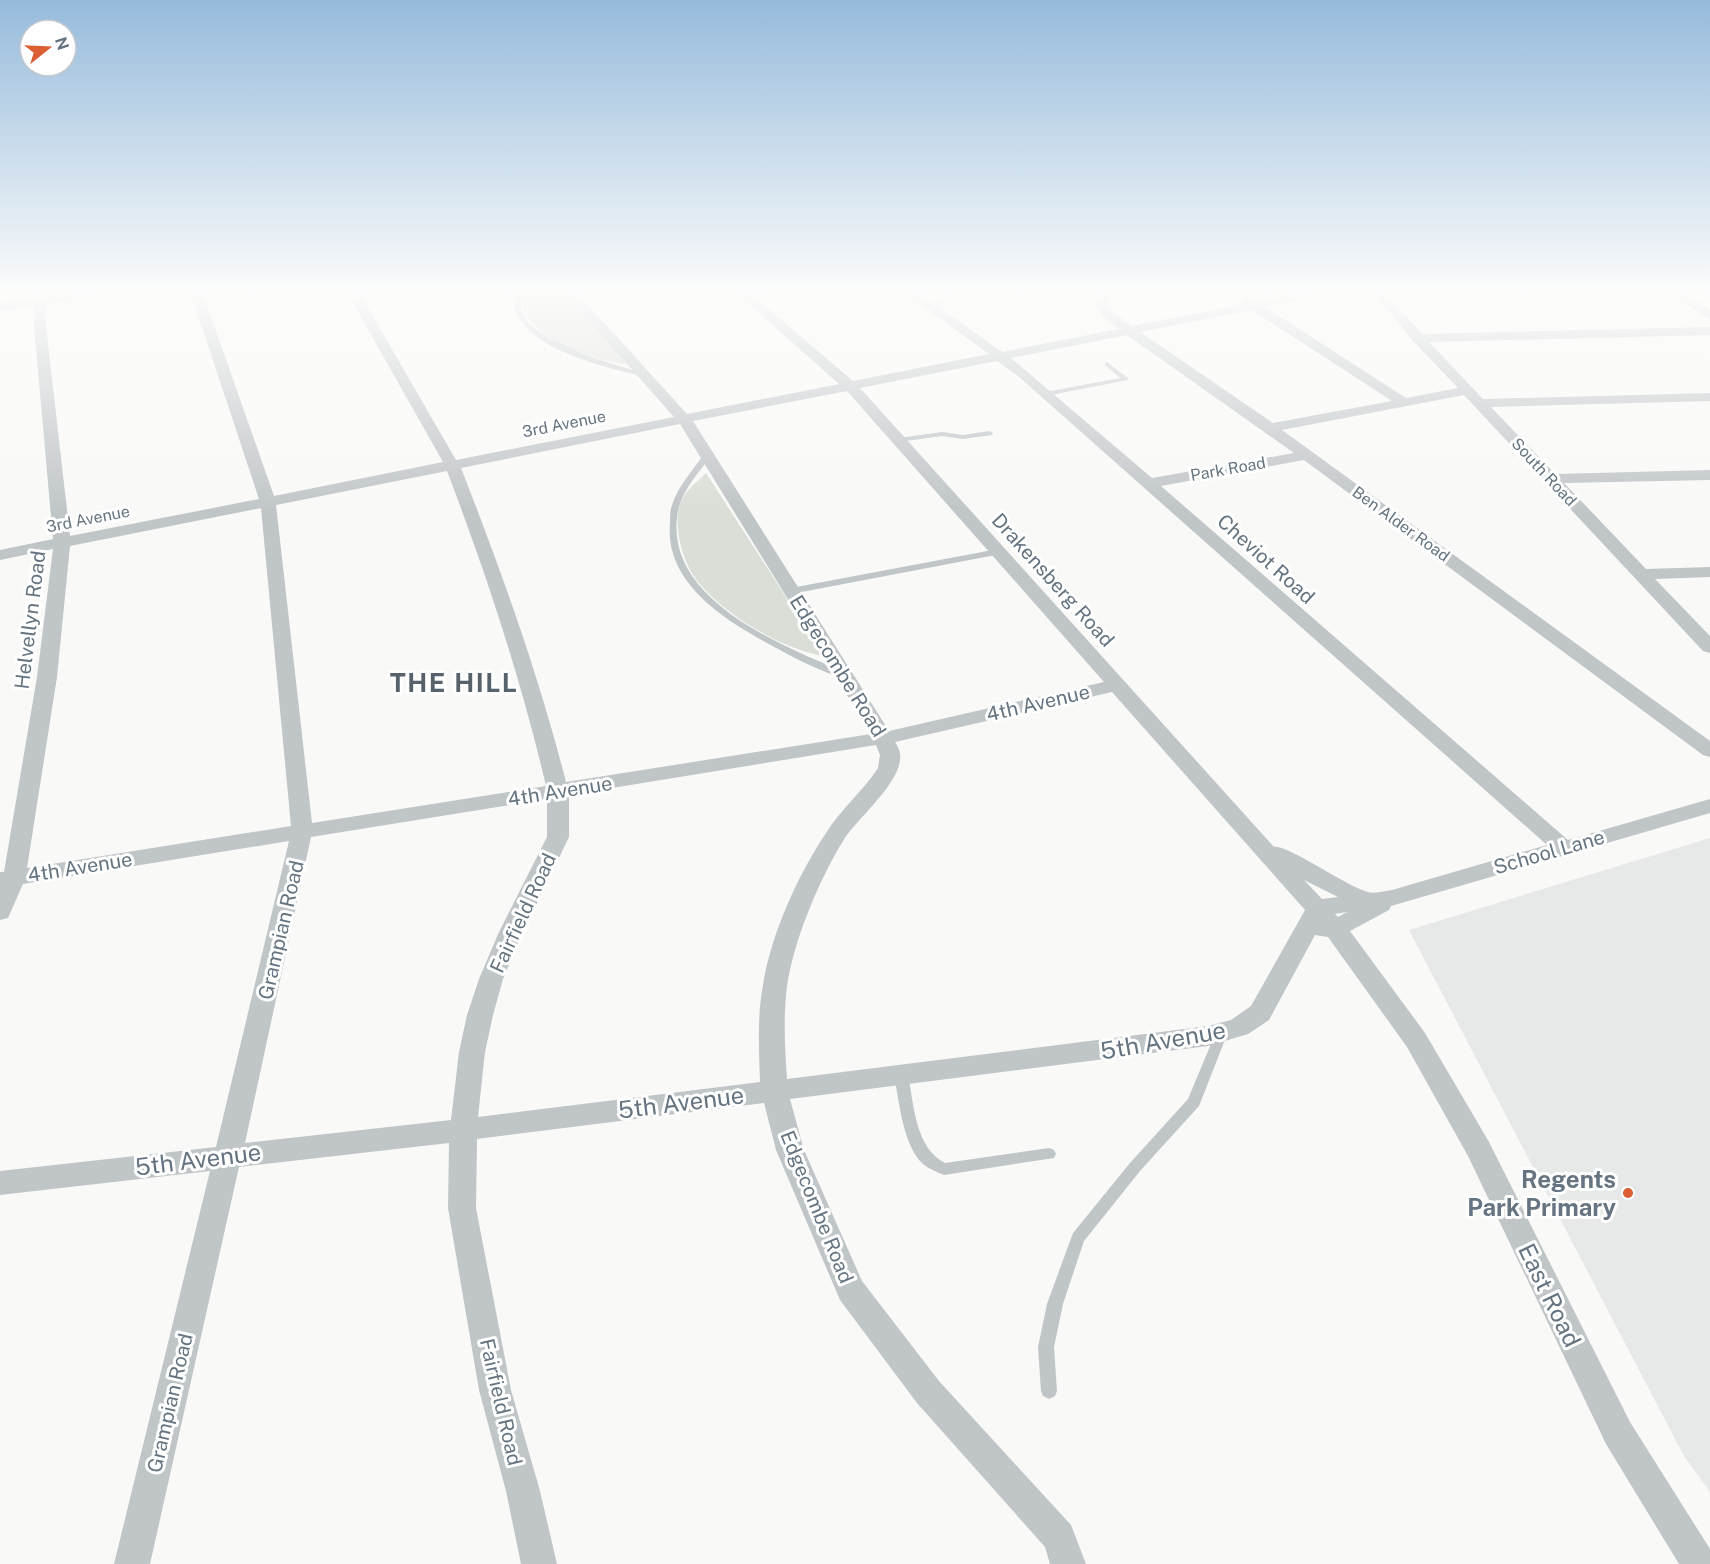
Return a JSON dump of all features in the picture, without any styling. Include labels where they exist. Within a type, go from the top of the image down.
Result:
[{"type":"street","name":"Helvellyn Road","points":[[0,912],[47,677],[62,542],[44,367]]},
{"type":"street","name":"Grampian Road","points":[[132,1564],[229,1156],[302,830],[268,502],[222,367]]},
{"type":"street","name":"Fairfield Road","points":[[396,367],[452,465],[489,565],[546,743],[558,792],[558,837],[507,942],[491,979],[480,1015],[472,1052],[462,1130],[462,1208],[495,1390],[523,1491],[539,1564]]},
{"type":"street","name":"Edgecombe Road","points":[[636,367],[684,419],[884,738],[890,755],[888,768],[880,781],[835,835],[811,877],[789,934],[774,995],[771,1027],[774,1090],[790,1150],[851,1290],[928,1392],[1059,1537],[1068,1564]]},
{"type":"street","name":"Drakensberg Road","points":[[828,367],[851,387],[1254,836],[1320,922]]},
{"type":"street","name":"3rd Avenue","points":[[0,555],[948,367]]},
{"type":"street","name":"Cheviot Road","points":[[1014,367],[1150,483],[1286,606],[1564,848]]},
{"type":"street","name":"Ben Alder Road","points":[[1183,367],[1270,428],[1710,751]]},
{"type":"street","points":[[1347,367],[1404,403]]},
{"type":"street","name":"South Road","points":[[1446,367],[1710,647]]},
{"type":"street","points":[[1270,428],[1469,390]]},
{"type":"street","points":[[1480,403],[1710,397]]},
{"type":"street","name":"Park Road","points":[[1150,483],[1306,455]]},
{"type":"street","points":[[1551,479],[1710,475]]},
{"type":"street","points":[[1641,574],[1710,572]]},
{"type":"street","name":"4th Avenue","points":[[7,879],[884,738],[1117,685]]},
{"type":"street","name":"School Lane","points":[[1320,922],[1392,898],[1709,807]]},
{"type":"street","points":[[1254,836],[1322,880],[1367,901]]},
{"type":"street","name":"School Lane","points":[[1320,922],[1367,901],[1392,898]]},
{"type":"street","name":"5th Avenue","points":[[0,1183],[462,1130],[1115,1050],[1222,1032],[1239,1027],[1260,1013],[1293,950],[1320,922]]},
{"type":"street","name":"East Road","points":[[1320,922],[1422,1050],[1479,1150],[1618,1433],[1699,1564]]},
{"type":"lane","points":[[618,367],[642,374]]},
{"type":"lane","points":[[1046,394],[1126,379],[1111,367]]},
{"type":"lane","points":[[898,440],[942,434],[963,437],[989,433]]},
{"type":"lane","points":[[707,456],[675,506],[672,525],[673,548],[685,573],[703,596],[742,628],[844,675]]},
{"type":"lane","points":[[791,591],[998,552]]},
{"type":"lane","points":[[1049,1391],[1046,1347],[1055,1304],[1078,1238],[1135,1167],[1194,1102],[1222,1032]]},
{"type":"lane","points":[[901,1075],[913,1127],[923,1154],[930,1162],[944,1169],[1049,1154]]},
{"type":"shaded area","points":[[706,473],[824,656],[791,647],[739,619],[710,595],[693,575],[681,546],[678,514],[684,496]]},
{"type":"shaded area","name":"Regents Park Primary","points":[[1710,838],[1710,1492],[1684,1456],[1409,930]]},
{"type":"place","name":"Regents Park Primary","points":[[1628,1193]]},
{"type":"district","name":"THE HILL","points":[[454,682]]}]
